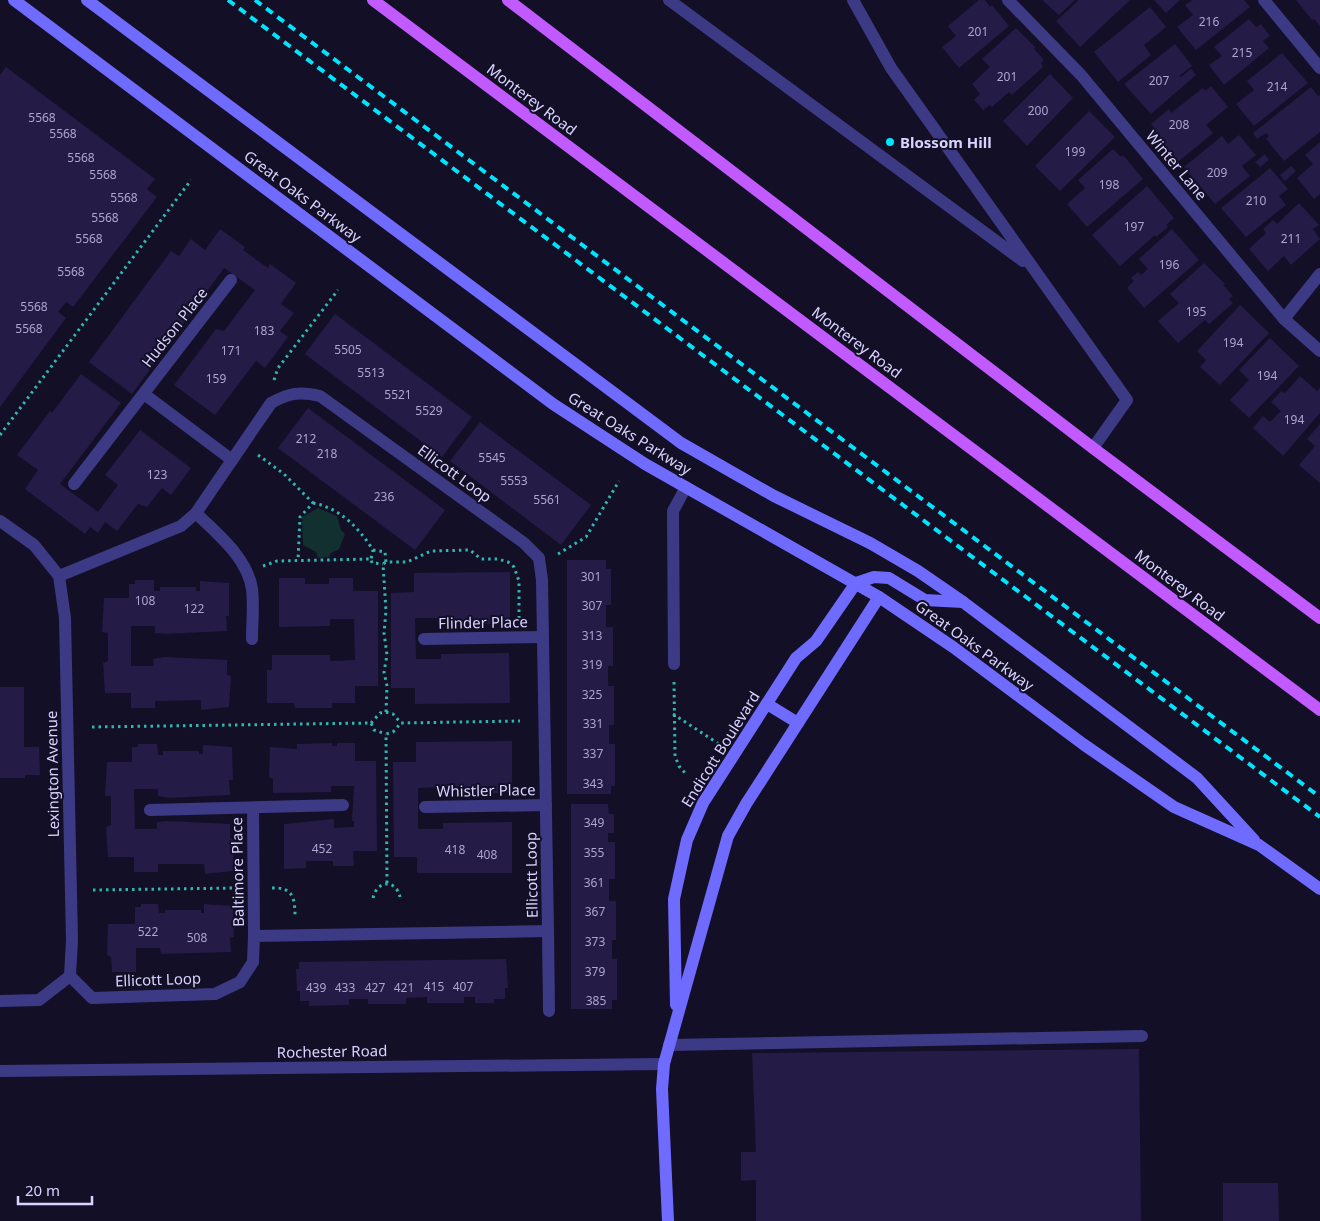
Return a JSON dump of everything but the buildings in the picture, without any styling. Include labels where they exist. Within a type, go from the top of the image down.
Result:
[{"type":"main road","name":"Great Oaks Parkway","points":[[14,0],[553,404],[598,435],[879,597],[1174,807],[1259,845]]},
{"type":"main road","name":"Great Oaks Parkway","points":[[87,0],[681,443],[774,496],[878,548],[918,571],[963,602],[1197,778],[1259,845],[1320,889]]},
{"type":"main road","name":"Monterey Road","points":[[373,0],[1320,710]]},
{"type":"main road","points":[[508,0],[1093,448],[1320,618]]},
{"type":"main road","points":[[856,583],[874,577],[889,578],[925,600],[963,602]]},
{"type":"main road","name":"Endicott Boulevard","points":[[677,1017],[674,899],[687,840],[703,803],[796,658],[816,641],[856,583]]},
{"type":"main road","name":"Endicott Boulevard","points":[[668,1221],[662,1088],[664,1064],[728,836],[746,804],[879,597]]},
{"type":"main road","points":[[767,704],[798,723]]},
{"type":"street","points":[[669,0],[1034,268]]},
{"type":"street","points":[[853,0],[891,68],[1127,400],[1093,448]]},
{"type":"street","name":"Winter Lane","points":[[1008,0],[1081,75],[1284,319],[1320,351]]},
{"type":"street","points":[[1264,0],[1320,68]]},
{"type":"street","points":[[1284,319],[1320,274]]},
{"type":"street","name":"Hudson Place","points":[[74,484],[231,280]]},
{"type":"street","name":"Ellicott Loop","points":[[59,576],[181,526],[196,513],[271,403],[287,394],[303,392],[320,396],[524,543],[539,558],[542,580],[549,1011]]},
{"type":"street","points":[[144,394],[232,460]]},
{"type":"street","points":[[674,664],[673,511],[686,487]]},
{"type":"street","points":[[196,513],[228,544],[247,572],[252,589],[252,640]]},
{"type":"street","points":[[0,521],[34,545],[59,576]]},
{"type":"street","name":"Lexington Avenue","points":[[59,576],[65,618],[72,940],[70,976]]},
{"type":"street","name":"Flinder Place","points":[[424,639],[544,637]]},
{"type":"street","name":"Baltimore Place","points":[[150,810],[344,805]]},
{"type":"street","name":"Whistler Place","points":[[425,807],[546,805]]},
{"type":"street","name":"Baltimore Place","points":[[253,808],[254,936]]},
{"type":"street","name":"Ellicott Loop","points":[[70,976],[92,998],[215,994],[240,982],[254,958],[254,936],[548,931]]},
{"type":"street","points":[[0,1000],[39,1000],[70,976]]},
{"type":"street","points":[[669,1045],[1142,1036]]},
{"type":"street","name":"Rochester Road","points":[[0,1070],[664,1064]]},
{"type":"path","points":[[0,435],[191,180]]},
{"type":"path","points":[[274,380],[278,368],[338,290]]},
{"type":"path","points":[[243,444],[284,474],[312,503],[333,510],[362,532],[373,550],[384,552],[386,611],[384,638],[387,655],[384,672],[387,686],[386,712]]},
{"type":"path","points":[[558,554],[586,537],[619,481]]},
{"type":"path","points":[[298,560],[300,517],[312,503]]},
{"type":"path","points":[[370,559],[373,550]]},
{"type":"path","points":[[258,568],[277,561],[298,560],[370,559],[372,563],[407,562],[431,551],[470,550],[481,559],[498,559],[508,562],[514,567],[519,581],[519,622]]},
{"type":"path","points":[[674,664],[673,714],[675,756],[679,766],[685,773]]},
{"type":"path","points":[[92,727],[370,723],[380,713],[386,712],[393,714],[401,723],[520,721]]},
{"type":"path","points":[[673,714],[734,754]]},
{"type":"path","points":[[370,723],[374,730],[386,734],[398,729],[401,723]]},
{"type":"path","points":[[386,734],[387,883]]},
{"type":"path","points":[[374,898],[375,890],[380,884],[387,883],[394,886],[400,897]]},
{"type":"path","points":[[93,890],[243,888]]},
{"type":"path","points":[[266,888],[286,889],[292,893],[295,898],[295,935]]},
{"type":"green space","points":[[318,508],[337,516],[341,530],[345,534],[339,549],[331,553],[329,557],[318,558],[316,552],[303,545],[302,517]]},
{"type":"railway","points":[[228,0],[1320,817]]},
{"type":"railway","points":[[255,0],[1320,797]]},
{"type":"place","name":"Blossom Hill","points":[[890,142]]}]
